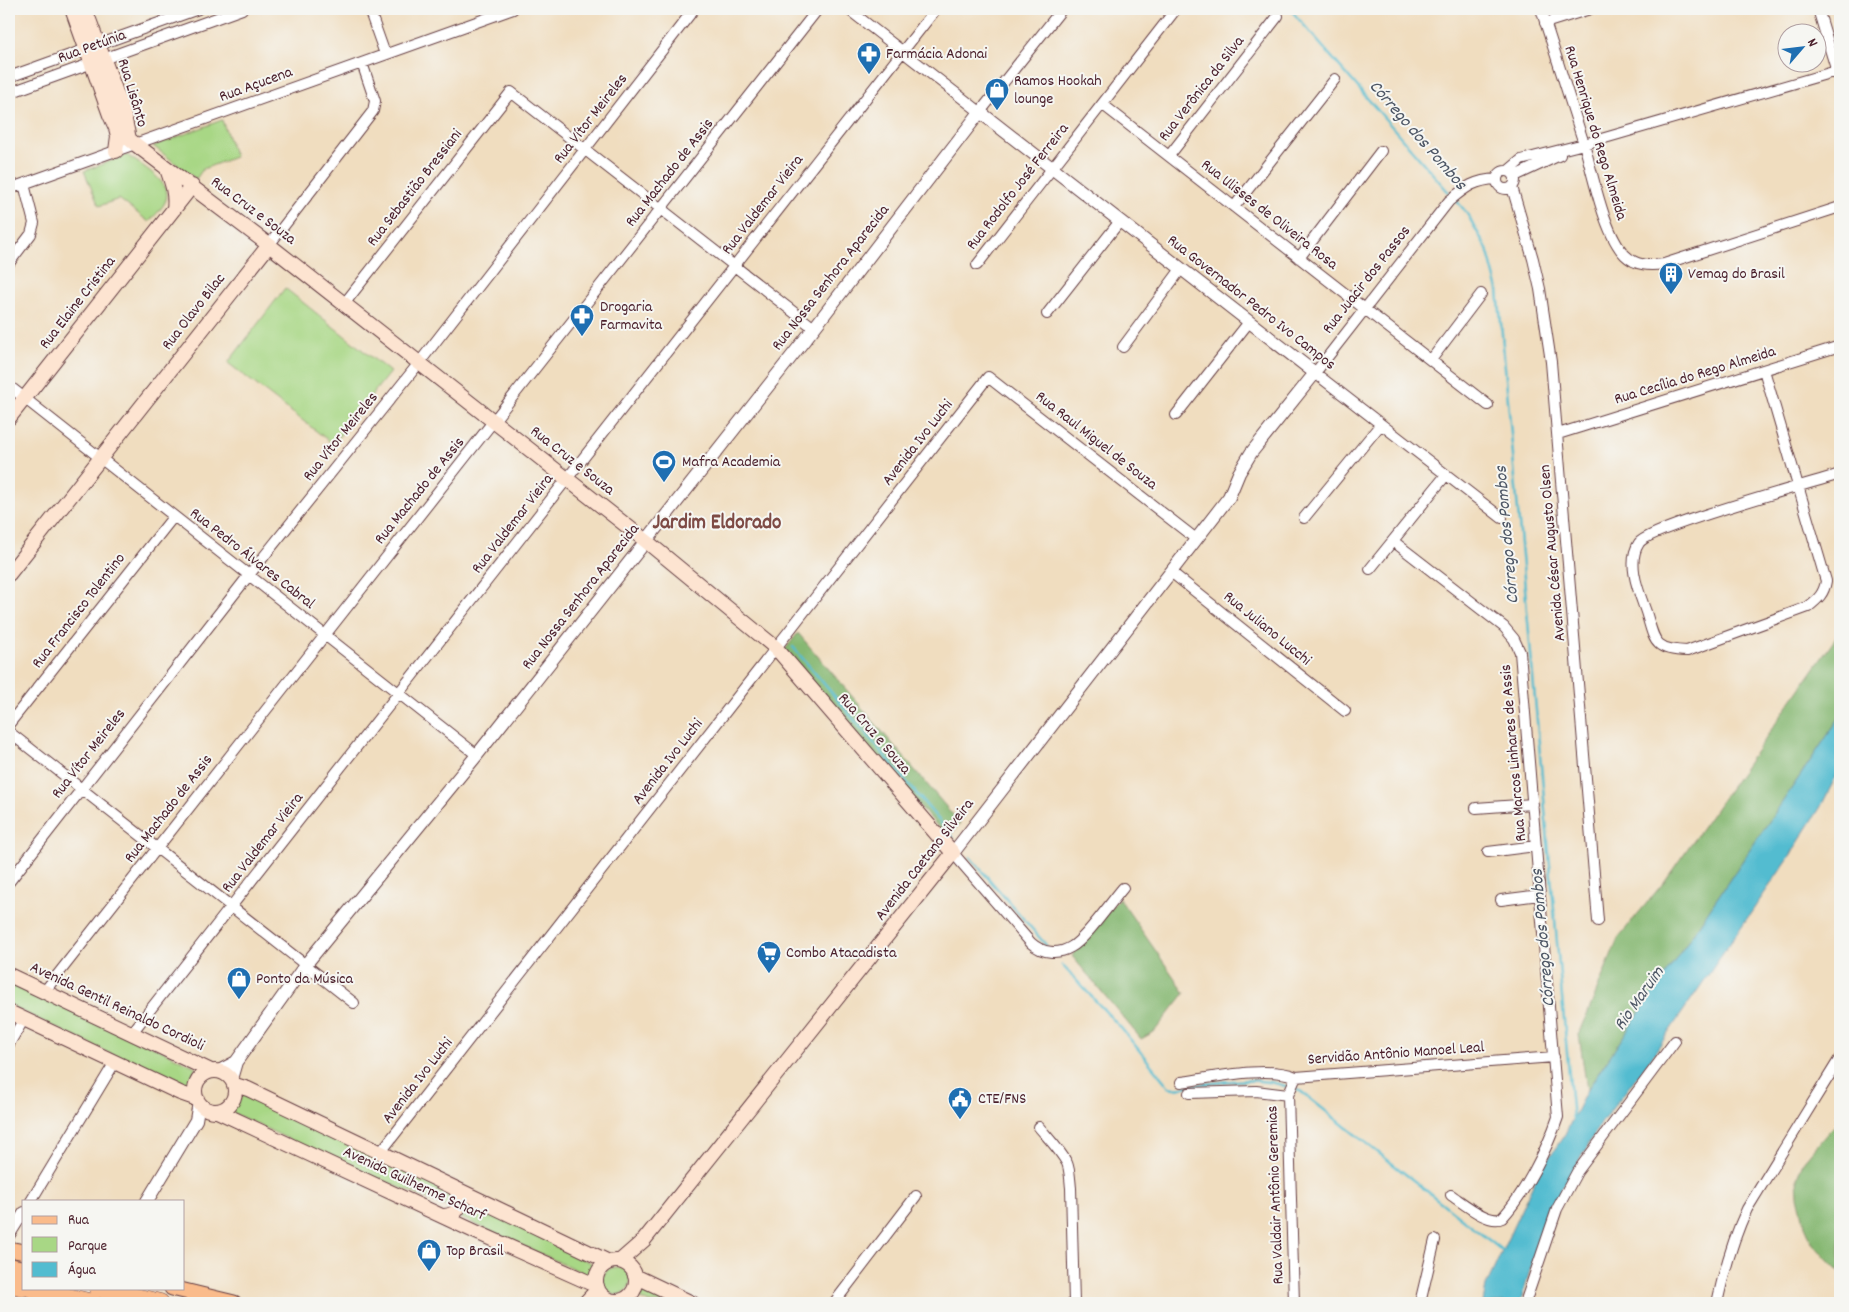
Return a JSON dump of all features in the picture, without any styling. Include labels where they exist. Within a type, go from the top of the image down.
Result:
[{"type":"highway","points":[[9,1267],[22,1270]]},
{"type":"highway","points":[[9,1283],[22,1286]]},
{"type":"highway","points":[[39,1290],[92,1303]]},
{"type":"highway","points":[[106,1290],[160,1303]]},
{"type":"main road","name":"Rua Lisânto","points":[[72,9],[92,47],[110,115],[116,128],[132,141]]},
{"type":"main road","name":"Rua Lisânto","points":[[85,9],[92,47]]},
{"type":"main road","name":"Rua Lisânto","points":[[97,61],[122,111],[132,141]]},
{"type":"main road","points":[[116,128],[118,136],[116,151]]},
{"type":"main road","name":"Rua Cruz e Souza","points":[[132,141],[269,245],[646,540],[776,648],[953,853]]},
{"type":"main road","points":[[167,168],[174,187],[174,209]]},
{"type":"main road","name":"Rua Elaine Cristina","points":[[9,418],[192,186]]},
{"type":"main road","name":"Rua Olavo Bilac","points":[[9,574],[269,245]]},
{"type":"main road","name":"Avenida Caetano Silveira","points":[[614,1262],[644,1240],[953,853]]},
{"type":"main road","name":"Avenida Gentil Reinaldo Cordioli","points":[[9,975],[131,1034],[215,1071]]},
{"type":"main road","points":[[9,1012],[198,1101]]},
{"type":"main road","points":[[215,1071],[226,1074],[233,1082],[235,1094],[232,1102],[226,1108],[215,1111],[202,1106],[198,1101],[195,1090],[203,1075],[215,1071]]},
{"type":"main road","name":"Avenida Guilherme Scharf","points":[[233,1082],[614,1262]]},
{"type":"main road","name":"Avenida Guilherme Scharf","points":[[215,1111],[443,1216],[607,1297]]},
{"type":"main road","points":[[443,1216],[454,1213],[459,1207],[459,1195],[454,1188]]},
{"type":"main road","name":"Avenida Caetano Silveira","points":[[634,1273],[644,1240]]},
{"type":"main road","points":[[9,1249],[22,1252]]},
{"type":"main road","points":[[586,1303],[607,1297],[631,1294],[636,1282],[630,1266],[614,1262],[600,1270],[596,1280],[607,1297]]},
{"type":"main road","points":[[634,1273],[692,1303]]},
{"type":"main road","points":[[180,1290],[234,1303]]},
{"type":"street","name":"Rua Petúnia","points":[[9,77],[197,9]]},
{"type":"street","name":"Rua Petúnia","points":[[9,93],[242,9]]},
{"type":"street","points":[[369,9],[385,54]]},
{"type":"street","name":"Rua Açucena","points":[[9,189],[116,151],[132,141],[362,63],[513,9]]},
{"type":"street","name":"Rua Vítor Meireles","points":[[9,882],[249,575],[419,363],[694,9]]},
{"type":"street","name":"Rua Machado de Assis","points":[[44,992],[818,9]]},
{"type":"street","points":[[848,9],[980,112]]},
{"type":"street","name":"Rua Valdemar Vieira","points":[[131,1034],[400,694],[936,9]]},
{"type":"street","name":"Rua Nossa Senhora Aparecida","points":[[233,1082],[236,1062],[306,964],[477,755],[814,328],[980,112],[1062,9]]},
{"type":"street","name":"Rua Rodolfo José Ferreira","points":[[976,264],[1176,9]]},
{"type":"street","name":"Rua Henrique do Rego Almeida","points":[[1541,9],[1584,144],[1610,234],[1625,256],[1640,264],[1652,266],[1664,264],[1840,207]]},
{"type":"street","points":[[1545,23],[1590,9]]},
{"type":"street","points":[[1818,9],[1839,70],[1840,82]]},
{"type":"street","name":"Rua Verônica da Silva","points":[[1169,156],[1278,16]]},
{"type":"street","points":[[154,24],[159,38]]},
{"type":"street","name":"Rua Olavo Bilac","points":[[269,245],[373,111],[375,101],[362,63]]},
{"type":"street","points":[[1511,174],[1521,160],[1584,144],[1839,70]]},
{"type":"street","points":[[1234,207],[1335,78]]},
{"type":"street","name":"Rua Sebastião Bressiani","points":[[344,304],[511,92],[586,150]]},
{"type":"street","name":"Rua Ulisses de Oliveira Rosa","points":[[1102,104],[1488,406]]},
{"type":"street","name":"Rua Governador Pedro Ivo Campos","points":[[980,112],[1502,518]]},
{"type":"street","points":[[586,150],[814,328]]},
{"type":"street","points":[[1299,258],[1381,151]]},
{"type":"street","points":[[1502,172],[1511,174],[1515,182],[1512,188],[1506,189],[1499,186],[1497,178],[1502,172]]},
{"type":"street","name":"Rua Juacir dos Passos","points":[[1229,497],[1239,473],[1251,453],[1449,201],[1473,183],[1483,179],[1497,178]]},
{"type":"street","points":[[9,263],[31,234],[34,223],[24,184]]},
{"type":"street","name":"Avenida César Augusto Olsen","points":[[1512,188],[1540,289],[1550,353],[1598,921]]},
{"type":"street","points":[[1047,314],[1120,221]]},
{"type":"street","points":[[1123,347],[1181,269]]},
{"type":"street","points":[[1431,360],[1481,294]]},
{"type":"street","points":[[1176,415],[1249,322]]},
{"type":"street","name":"Rua Cecília do Rego Almeida","points":[[1558,434],[1840,346]]},
{"type":"street","points":[[1764,370],[1799,486],[1826,581],[1825,590],[1808,607],[1687,650],[1667,649],[1658,645],[1653,636],[1635,578],[1635,552],[1640,541],[1651,534],[1673,526],[1799,486],[1840,474]]},
{"type":"street","name":"Rua Raul Miguel de Souza","points":[[979,390],[988,377],[1196,539]]},
{"type":"street","name":"Rua Pedro Álvares Cabral","points":[[9,386],[477,755]]},
{"type":"street","name":"Avenida Ivo Luchi","points":[[380,1153],[979,390]]},
{"type":"street","points":[[1304,518],[1381,424]]},
{"type":"street","points":[[1370,569],[1446,475]]},
{"type":"street","name":"Avenida Caetano Silveira","points":[[953,853],[1229,497]]},
{"type":"street","name":"Rua Francisco Tolentino","points":[[9,724],[174,516]]},
{"type":"street","name":"Rua Marcos Linhares de Assis","points":[[1393,540],[1504,627],[1518,646],[1520,652],[1558,1117],[1526,1183],[1504,1216],[1496,1220],[1488,1219],[1451,1195]]},
{"type":"street","name":"Rua Juliano Lucchi","points":[[1171,572],[1345,710]]},
{"type":"street","points":[[9,732],[354,1003]]},
{"type":"street","points":[[1476,808],[1533,804]]},
{"type":"street","points":[[1488,852],[1536,846]]},
{"type":"street","points":[[953,853],[1031,943],[1037,948],[1044,950],[1054,952],[1072,947],[1081,939],[1122,888]]},
{"type":"street","points":[[1501,900],[1540,895]]},
{"type":"street","points":[[9,1044],[24,1019]]},
{"type":"street","points":[[1525,1303],[1557,1209],[1577,1172],[1675,1041]]},
{"type":"street","name":"Servidão Antônio Manoel Leal","points":[[1181,1082],[1246,1073],[1279,1072],[1289,1074],[1295,1078],[1554,1057]]},
{"type":"street","points":[[1717,1303],[1722,1277],[1737,1230],[1747,1209],[1840,1058]]},
{"type":"street","points":[[32,1200],[115,1062]]},
{"type":"street","name":"Rua Nossa Senhora Aparecida","points":[[215,1071],[236,1062]]},
{"type":"street","points":[[1288,1094],[1295,1078]]},
{"type":"street","name":"Rua Valdair Antônio Geremias","points":[[1189,1093],[1256,1091],[1288,1094],[1294,1303]]},
{"type":"street","points":[[148,1200],[196,1120],[198,1101]]},
{"type":"street","points":[[196,1120],[215,1111]]},
{"type":"street","points":[[1038,1127],[1067,1164],[1069,1171],[1074,1303]]},
{"type":"street","points":[[834,1303],[916,1196]]},
{"type":"street","points":[[9,1236],[22,1215]]},
{"type":"street","points":[[1420,1303],[1435,1240]]},
{"type":"green space","points":[[222,120],[235,157],[203,169],[196,179],[153,146]]},
{"type":"green space","points":[[127,155],[154,174],[165,187],[167,193],[163,206],[149,222],[119,199],[99,206],[84,171]]},
{"type":"green space","points":[[285,288],[390,372],[333,444],[228,363]]},
{"type":"green space","points":[[1840,632],[1840,717],[1587,1090],[1579,1035],[1618,938],[1664,882]]},
{"type":"green space","points":[[798,633],[960,823],[948,838],[783,652]]},
{"type":"green space","points":[[1119,898],[1185,993],[1154,1032],[1141,1039],[1072,956]]},
{"type":"green space","points":[[9,978],[196,1067],[188,1084],[121,1059],[9,1005]]},
{"type":"green space","points":[[240,1092],[449,1192],[454,1197],[455,1202],[449,1208],[387,1182],[369,1177],[233,1113],[233,1107]]},
{"type":"green space","points":[[1840,1121],[1840,1272],[1813,1244],[1805,1226],[1798,1196],[1797,1178],[1803,1162]]},
{"type":"green space","points":[[469,1197],[595,1265],[590,1276],[459,1217],[467,1208]]},
{"type":"green space","points":[[616,1267],[626,1271],[630,1281],[626,1291],[616,1295],[606,1291],[602,1281],[606,1271]]},
{"type":"green space","points":[[643,1287],[679,1303],[649,1303],[637,1297]]},
{"type":"water","points":[[1840,717],[1840,769],[1820,808],[1788,859],[1651,1058],[1602,1122],[1561,1190],[1543,1228],[1520,1303],[1483,1303],[1486,1286],[1537,1175],[1565,1134],[1587,1090]]},
{"type":"waterway","name":"Córrego dos Pombos","points":[[1290,9],[1451,195]]},
{"type":"waterway","name":"Córrego dos Pombos","points":[[1455,199],[1466,212],[1487,249],[1498,290],[1573,1119]]},
{"type":"waterway","points":[[793,647],[953,837]]},
{"type":"waterway","points":[[970,857],[1046,945]]},
{"type":"waterway","points":[[1062,965],[1121,1028],[1169,1087],[1232,1081],[1261,1081],[1288,1087]]},
{"type":"waterway","points":[[1294,1089],[1299,1090],[1504,1252]]},
{"type":"place","name":"Farmácia Adonai","points":[[869,75]]},
{"type":"place","name":"Ramos Hookah lounge","points":[[997,111]]},
{"type":"place","name":"Vemag do Brasil","points":[[1671,295]]},
{"type":"place","name":"Drogaria Farmavita","points":[[582,337]]},
{"type":"place","name":"Mafra Academia","points":[[664,483]]},
{"type":"place","name":"Combo Atacadista","points":[[769,974]]},
{"type":"place","name":"Ponto da Música","points":[[239,1000]]},
{"type":"place","name":"CTE/FNS","points":[[960,1120]]},
{"type":"place","name":"Top Brasil","points":[[429,1272]]},
{"type":"district","name":"Jardim Eldorado","points":[[717,524]]},
{"type":"water label","name":"Rio Maruim","points":[[1640,999]]}]
